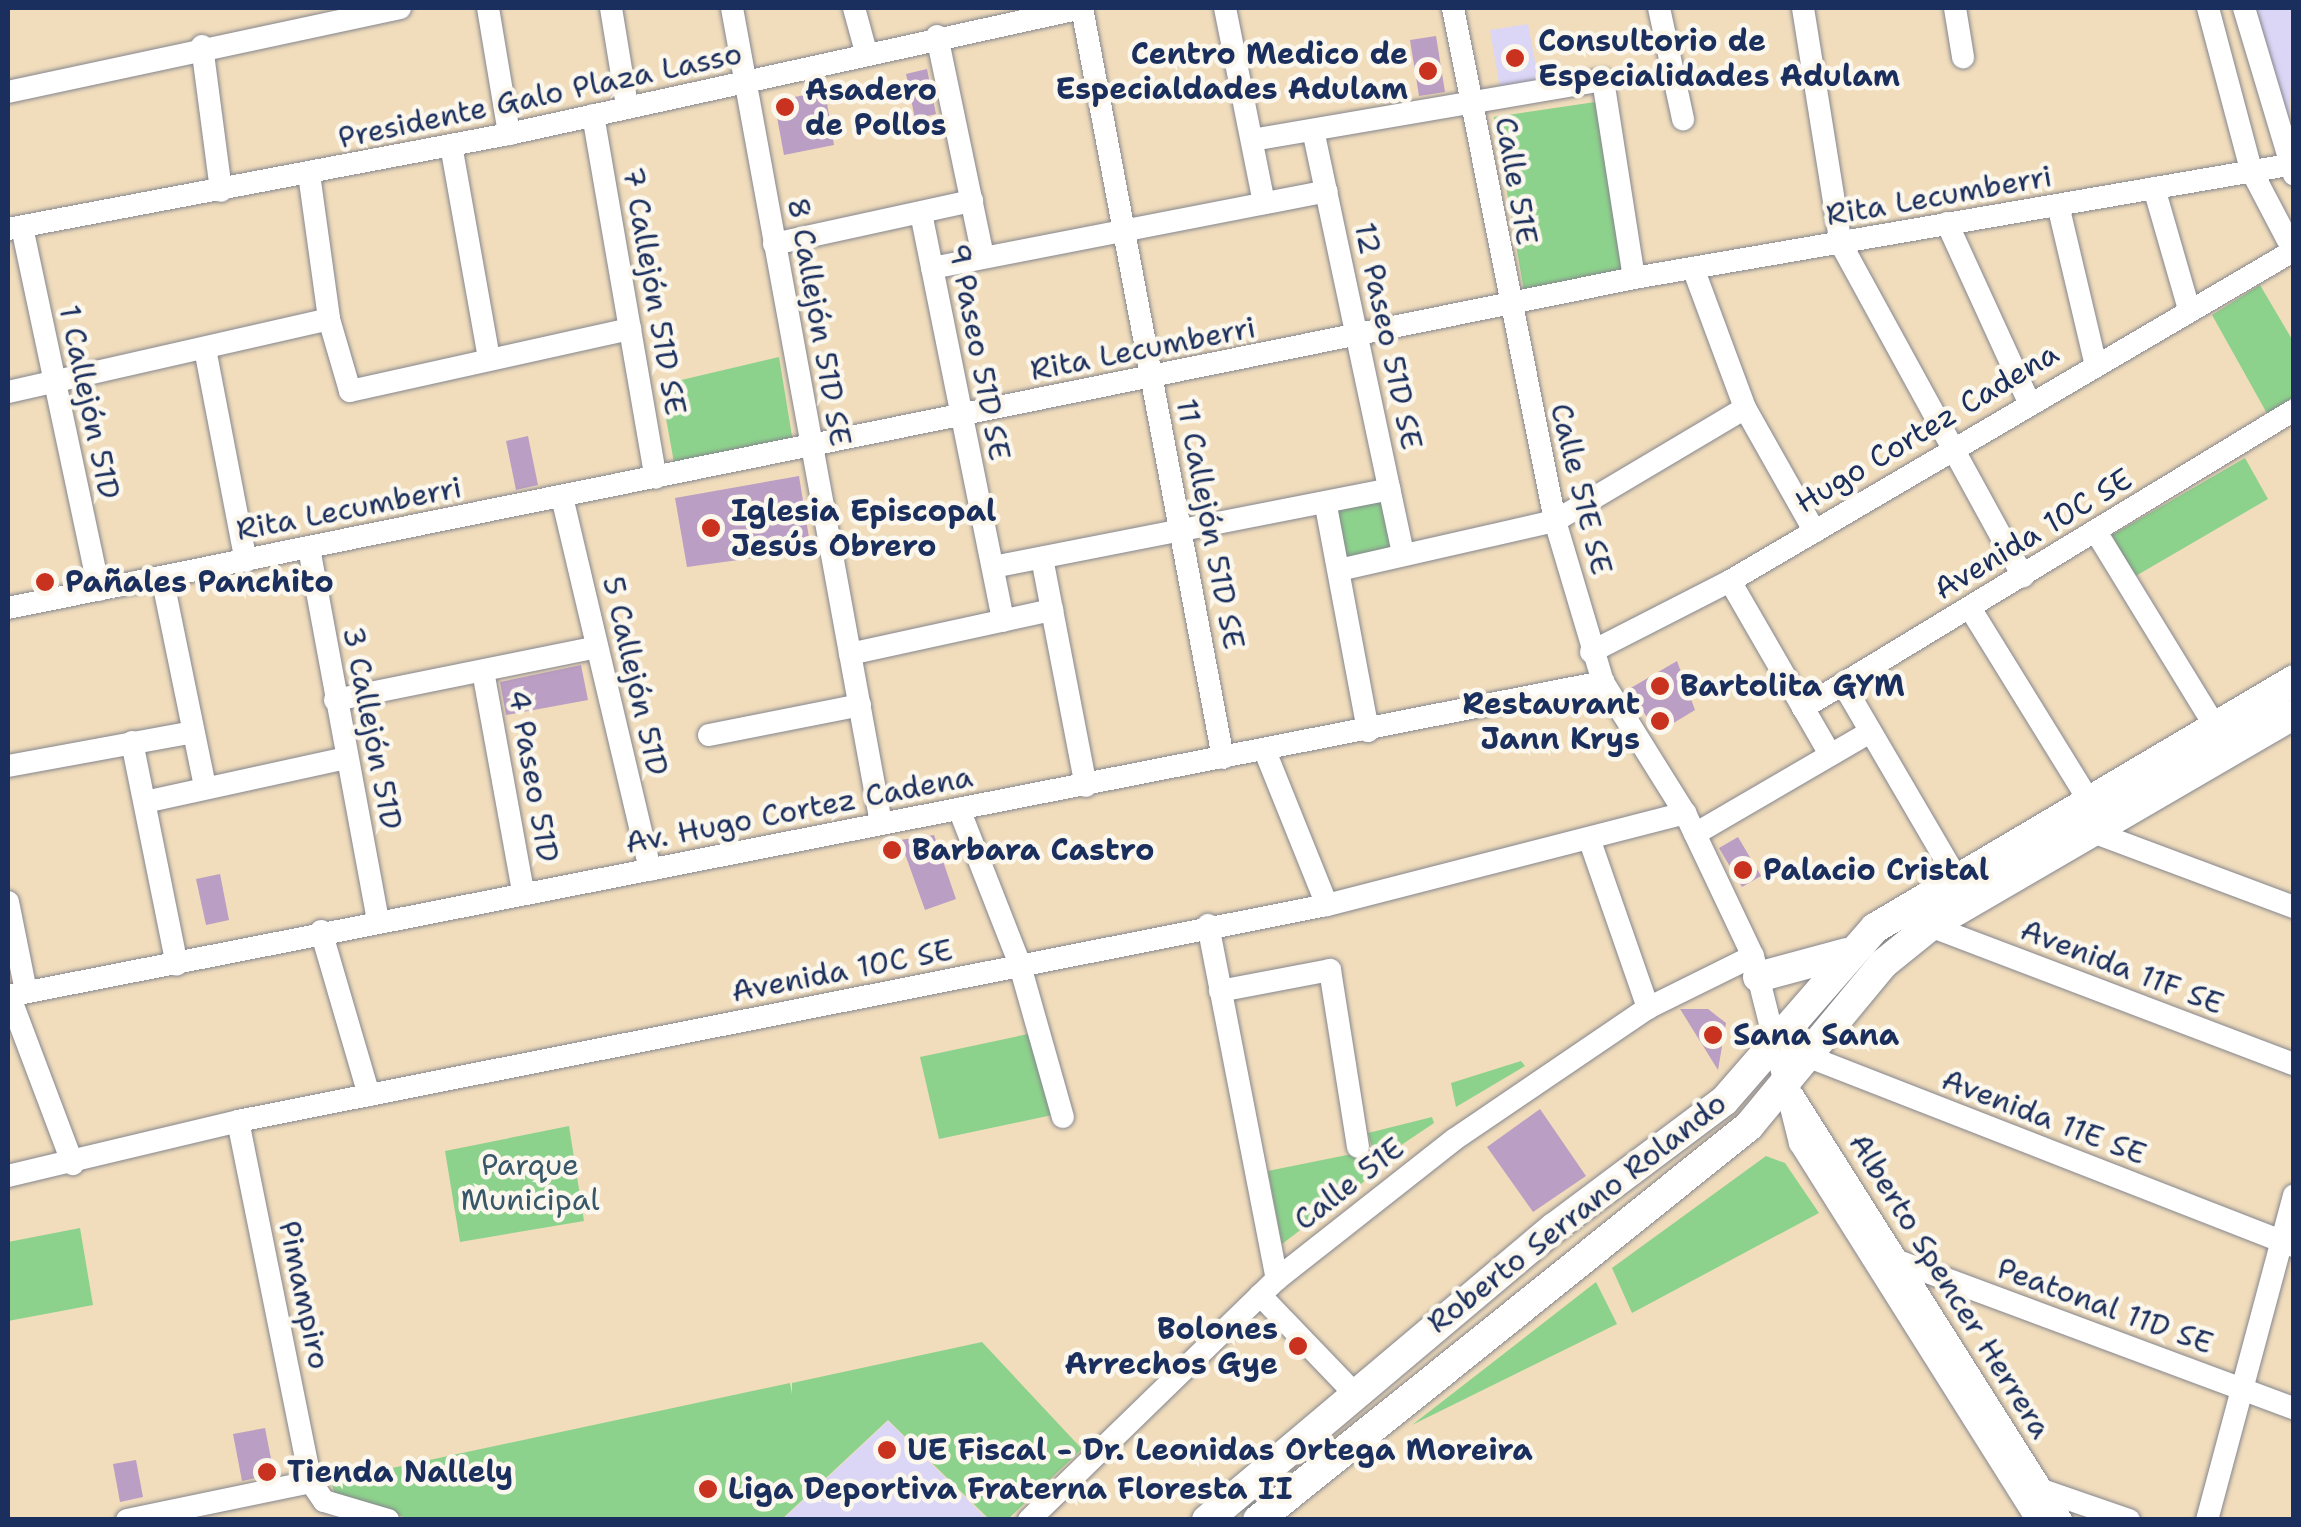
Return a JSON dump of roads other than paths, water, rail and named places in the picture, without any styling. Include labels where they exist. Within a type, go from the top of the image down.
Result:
[{"type":"main road","name":"Roberto Serrano Rolando","points":[[1208,1520],[1354,1392],[1724,1101],[1847,953],[1956,876],[2294,680]]},
{"type":"main road","name":"Roberto Serrano Rolando","points":[[1258,1520],[1750,1126],[1883,964],[1930,926],[2290,720]]},
{"type":"main road","points":[[1755,966],[1847,953]]},
{"type":"street","points":[[8,92],[202,46],[400,8]]},
{"type":"street","points":[[488,8],[509,134]]},
{"type":"street","points":[[611,8],[626,106]]},
{"type":"street","name":"8 Callejón 51D SE","points":[[732,8],[881,823]]},
{"type":"street","points":[[854,8],[866,52]]},
{"type":"street","name":"Presidente Galo Plaza Lasso","points":[[15,228],[309,174],[746,84],[937,36],[977,18],[1082,8]]},
{"type":"street","name":"11 Callejón 51D SE","points":[[1082,8],[1223,758]]},
{"type":"street","points":[[1225,8],[1264,204]]},
{"type":"street","name":"Calle 51E","points":[[1453,8],[1508,307]]},
{"type":"street","points":[[1659,8],[1683,120]]},
{"type":"street","points":[[1803,8],[1842,244],[1950,453],[2023,577]]},
{"type":"street","points":[[1955,8],[1963,57]]},
{"type":"street","points":[[2208,8],[2250,170],[2293,252]]},
{"type":"street","points":[[2244,8],[2292,168]]},
{"type":"street","points":[[937,36],[983,256]]},
{"type":"street","points":[[202,46],[221,190]]},
{"type":"street","points":[[1252,140],[1603,80],[1634,278]]},
{"type":"street","name":"7 Callejón 51D SE","points":[[593,115],[656,478]]},
{"type":"street","name":"12 Paseo 51D SE","points":[[1313,130],[1402,555]]},
{"type":"street","points":[[451,145],[489,358]]},
{"type":"street","name":"Rita Lecumberri","points":[[8,608],[1508,307],[1634,278],[2250,170],[2292,168]]},
{"type":"street","points":[[309,174],[329,320],[346,389],[630,329]]},
{"type":"street","points":[[2154,188],[2188,306]]},
{"type":"street","points":[[932,268],[1327,191]]},
{"type":"street","points":[[774,244],[972,202]]},
{"type":"street","points":[[2058,205],[2095,362]]},
{"type":"street","name":"9 Paseo 51D SE","points":[[921,213],[1003,620]]},
{"type":"street","points":[[1947,223],[2028,400]]},
{"type":"street","name":"1 Callejón 51D","points":[[15,228],[54,382],[99,590]]},
{"type":"street","name":"Hugo Cortez Cadena","points":[[1591,652],[1730,582],[1950,453],[2028,400],[2188,306],[2293,252]]},
{"type":"street","points":[[1694,268],[1746,408],[1815,532]]},
{"type":"street","name":"Calle 51E SE","points":[[1508,307],[1555,521],[1602,682]]},
{"type":"street","points":[[8,392],[329,320]]},
{"type":"street","points":[[204,349],[246,560]]},
{"type":"street","points":[[1338,570],[1555,521],[1746,408]]},
{"type":"street","name":"Avenida 10C SE","points":[[1803,708],[2294,410]]},
{"type":"street","points":[[992,568],[1326,506],[1388,489]]},
{"type":"street","name":"5 Callejón 51D","points":[[562,497],[650,870]]},
{"type":"street","points":[[1326,506],[1368,731]]},
{"type":"street","points":[[2096,532],[2215,726]]},
{"type":"street","name":"3 Callejón 51D","points":[[308,548],[378,920]]},
{"type":"street","points":[[1042,558],[1086,786]]},
{"type":"street","points":[[162,577],[205,787]]},
{"type":"street","points":[[1730,582],[1830,754]]},
{"type":"street","points":[[1970,608],[2088,801]]},
{"type":"street","points":[[850,654],[1052,610]]},
{"type":"street","points":[[335,700],[597,647]]},
{"type":"street","name":"4 Paseo 51D","points":[[484,671],[523,892]]},
{"type":"street","name":"Av. Hugo Cortez Cadena","points":[[14,994],[1602,682]]},
{"type":"street","name":"Alberto Spencer Herrera","points":[[1602,682],[1690,823],[1755,966],[1800,1142],[1838,1211],[2038,1520]]},
{"type":"street","points":[[1843,684],[1956,876]]},
{"type":"street","points":[[709,735],[860,705]]},
{"type":"street","points":[[8,766],[193,732]]},
{"type":"street","name":"Avenida 10C SE","points":[[8,1176],[73,1164],[238,1121],[1020,968],[1208,925],[1327,905],[1690,823],[1870,732]]},
{"type":"street","points":[[132,742],[177,964]]},
{"type":"street","points":[[1264,751],[1327,905]]},
{"type":"street","points":[[144,802],[346,758]]},
{"type":"street","points":[[958,809],[1020,968],[1062,1116]]},
{"type":"street","points":[[2093,832],[2294,907]]},
{"type":"street","points":[[1592,844],[1648,1008]]},
{"type":"street","points":[[8,902],[14,994],[73,1164]]},
{"type":"street","points":[[1208,925],[1268,1287],[1354,1392]]},
{"type":"street","name":"Avenida 11F SE","points":[[1930,926],[2294,1064]]},
{"type":"street","points":[[320,931],[369,1094]]},
{"type":"street","name":"Calle 51E","points":[[1029,1520],[1268,1287],[1460,1135],[1648,1008],[1755,966]]},
{"type":"street","points":[[1220,991],[1330,970],[1358,1147]]},
{"type":"street","name":"Avenida 11E SE","points":[[1774,1041],[1808,1058],[2287,1244]]},
{"type":"street","name":"Alberto Spencer Herrera","points":[[1786,1085],[2061,1520]]},
{"type":"street","name":"Pimampiro","points":[[238,1121],[311,1482]]},
{"type":"street","points":[[2207,1520],[2287,1244],[2294,1195]]},
{"type":"street","name":"Peatonal 11D SE","points":[[1896,1260],[2294,1408]]},
{"type":"street","points":[[127,1520],[311,1482],[324,1501],[388,1520]]},
{"type":"street","points":[[2042,1490],[2129,1520]]},
{"type":"place","name":"Consultorio de Especialidades Adulam","points":[[1515,58]]},
{"type":"place","name":"Centro Medico de Especialdades Adulam","points":[[1428,71]]},
{"type":"place","name":"Asadero de Pollos","points":[[785,107]]},
{"type":"place","name":"Iglesia Episcopal Jesús Obrero","points":[[711,528]]},
{"type":"place","name":"Pañales Panchito","points":[[45,582]]},
{"type":"place","name":"Bartolita GYM","points":[[1660,686]]},
{"type":"place","name":"Restaurant Jann Krys","points":[[1660,721]]},
{"type":"place","name":"Barbara Castro","points":[[892,850]]},
{"type":"place","name":"Palacio Cristal","points":[[1743,870]]},
{"type":"place","name":"Sana Sana","points":[[1713,1035]]},
{"type":"place","name":"Bolones Arrechos Gye","points":[[1298,1346]]},
{"type":"place","name":"UE Fiscal - Dr. Leonidas Ortega Moreira","points":[[887,1450]]},
{"type":"place","name":"Tienda Nallely","points":[[267,1472]]},
{"type":"place","name":"Liga Deportiva Fraterna Floresta II","points":[[708,1489]]},
{"type":"park label","name":"Parque Municipal","points":[[530,1182]]}]
